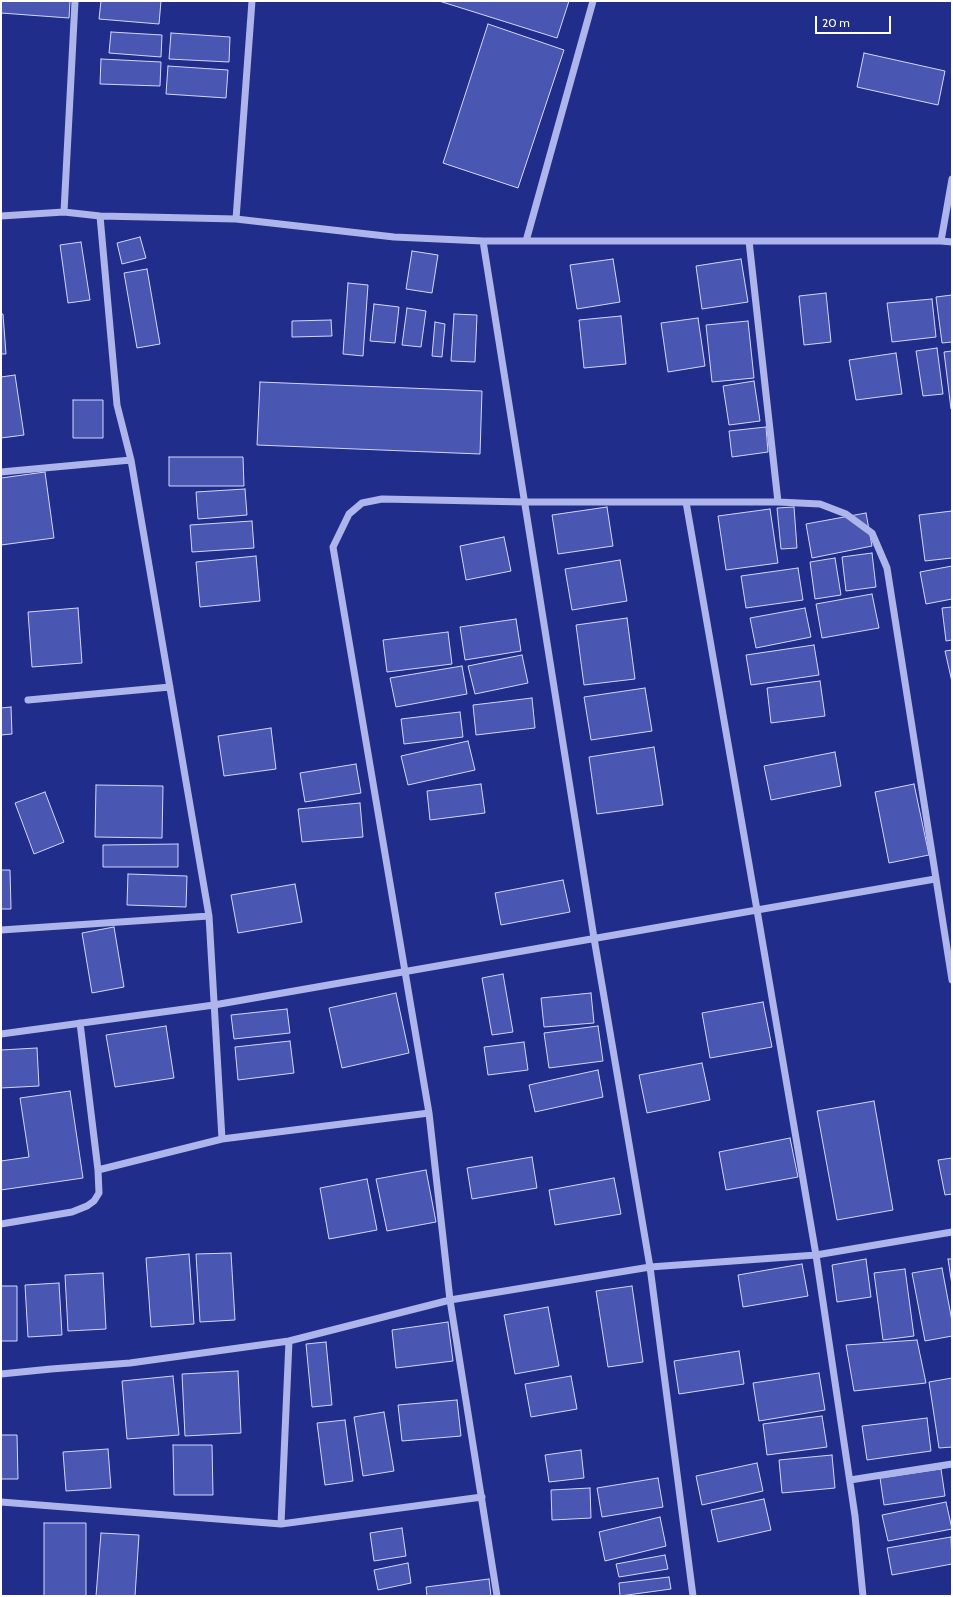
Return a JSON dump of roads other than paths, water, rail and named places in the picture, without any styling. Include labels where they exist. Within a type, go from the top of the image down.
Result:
[{"type":"street","points":[[64,212],[75,1]]},
{"type":"street","points":[[236,219],[252,1]]},
{"type":"street","points":[[526,241],[592,1]]},
{"type":"street","points":[[941,241],[952,179]]},
{"type":"street","points":[[1,216],[64,212],[100,216],[236,219],[394,237],[483,241],[952,242]]},
{"type":"street","points":[[100,216],[117,405],[131,460],[209,916],[222,1139]]},
{"type":"street","points":[[483,241],[594,938],[650,1267],[693,1596]]},
{"type":"street","points":[[748,241],[778,502]]},
{"type":"street","points":[[1,472],[131,460]]},
{"type":"street","points":[[497,1596],[450,1300],[429,1113],[333,547],[349,514],[362,503],[382,499],[524,502],[778,502],[820,504],[846,514],[872,533],[886,568],[952,980]]},
{"type":"street","points":[[686,502],[816,1255],[856,1516],[863,1596]]},
{"type":"street","points":[[28,700],[170,687]]},
{"type":"street","points":[[1,1034],[214,1005],[935,879]]},
{"type":"street","points":[[1,930],[209,916]]},
{"type":"street","points":[[1,1224],[72,1212],[94,1202],[99,1193],[98,1170],[80,1023]]},
{"type":"street","points":[[98,1170],[222,1139],[429,1113]]},
{"type":"street","points":[[1,1374],[130,1364],[289,1341],[450,1300],[650,1267],[816,1255],[952,1232]]},
{"type":"street","points":[[281,1524],[289,1341]]},
{"type":"street","points":[[850,1480],[952,1464]]},
{"type":"street","points":[[1,1502],[281,1524],[482,1497]]}]
